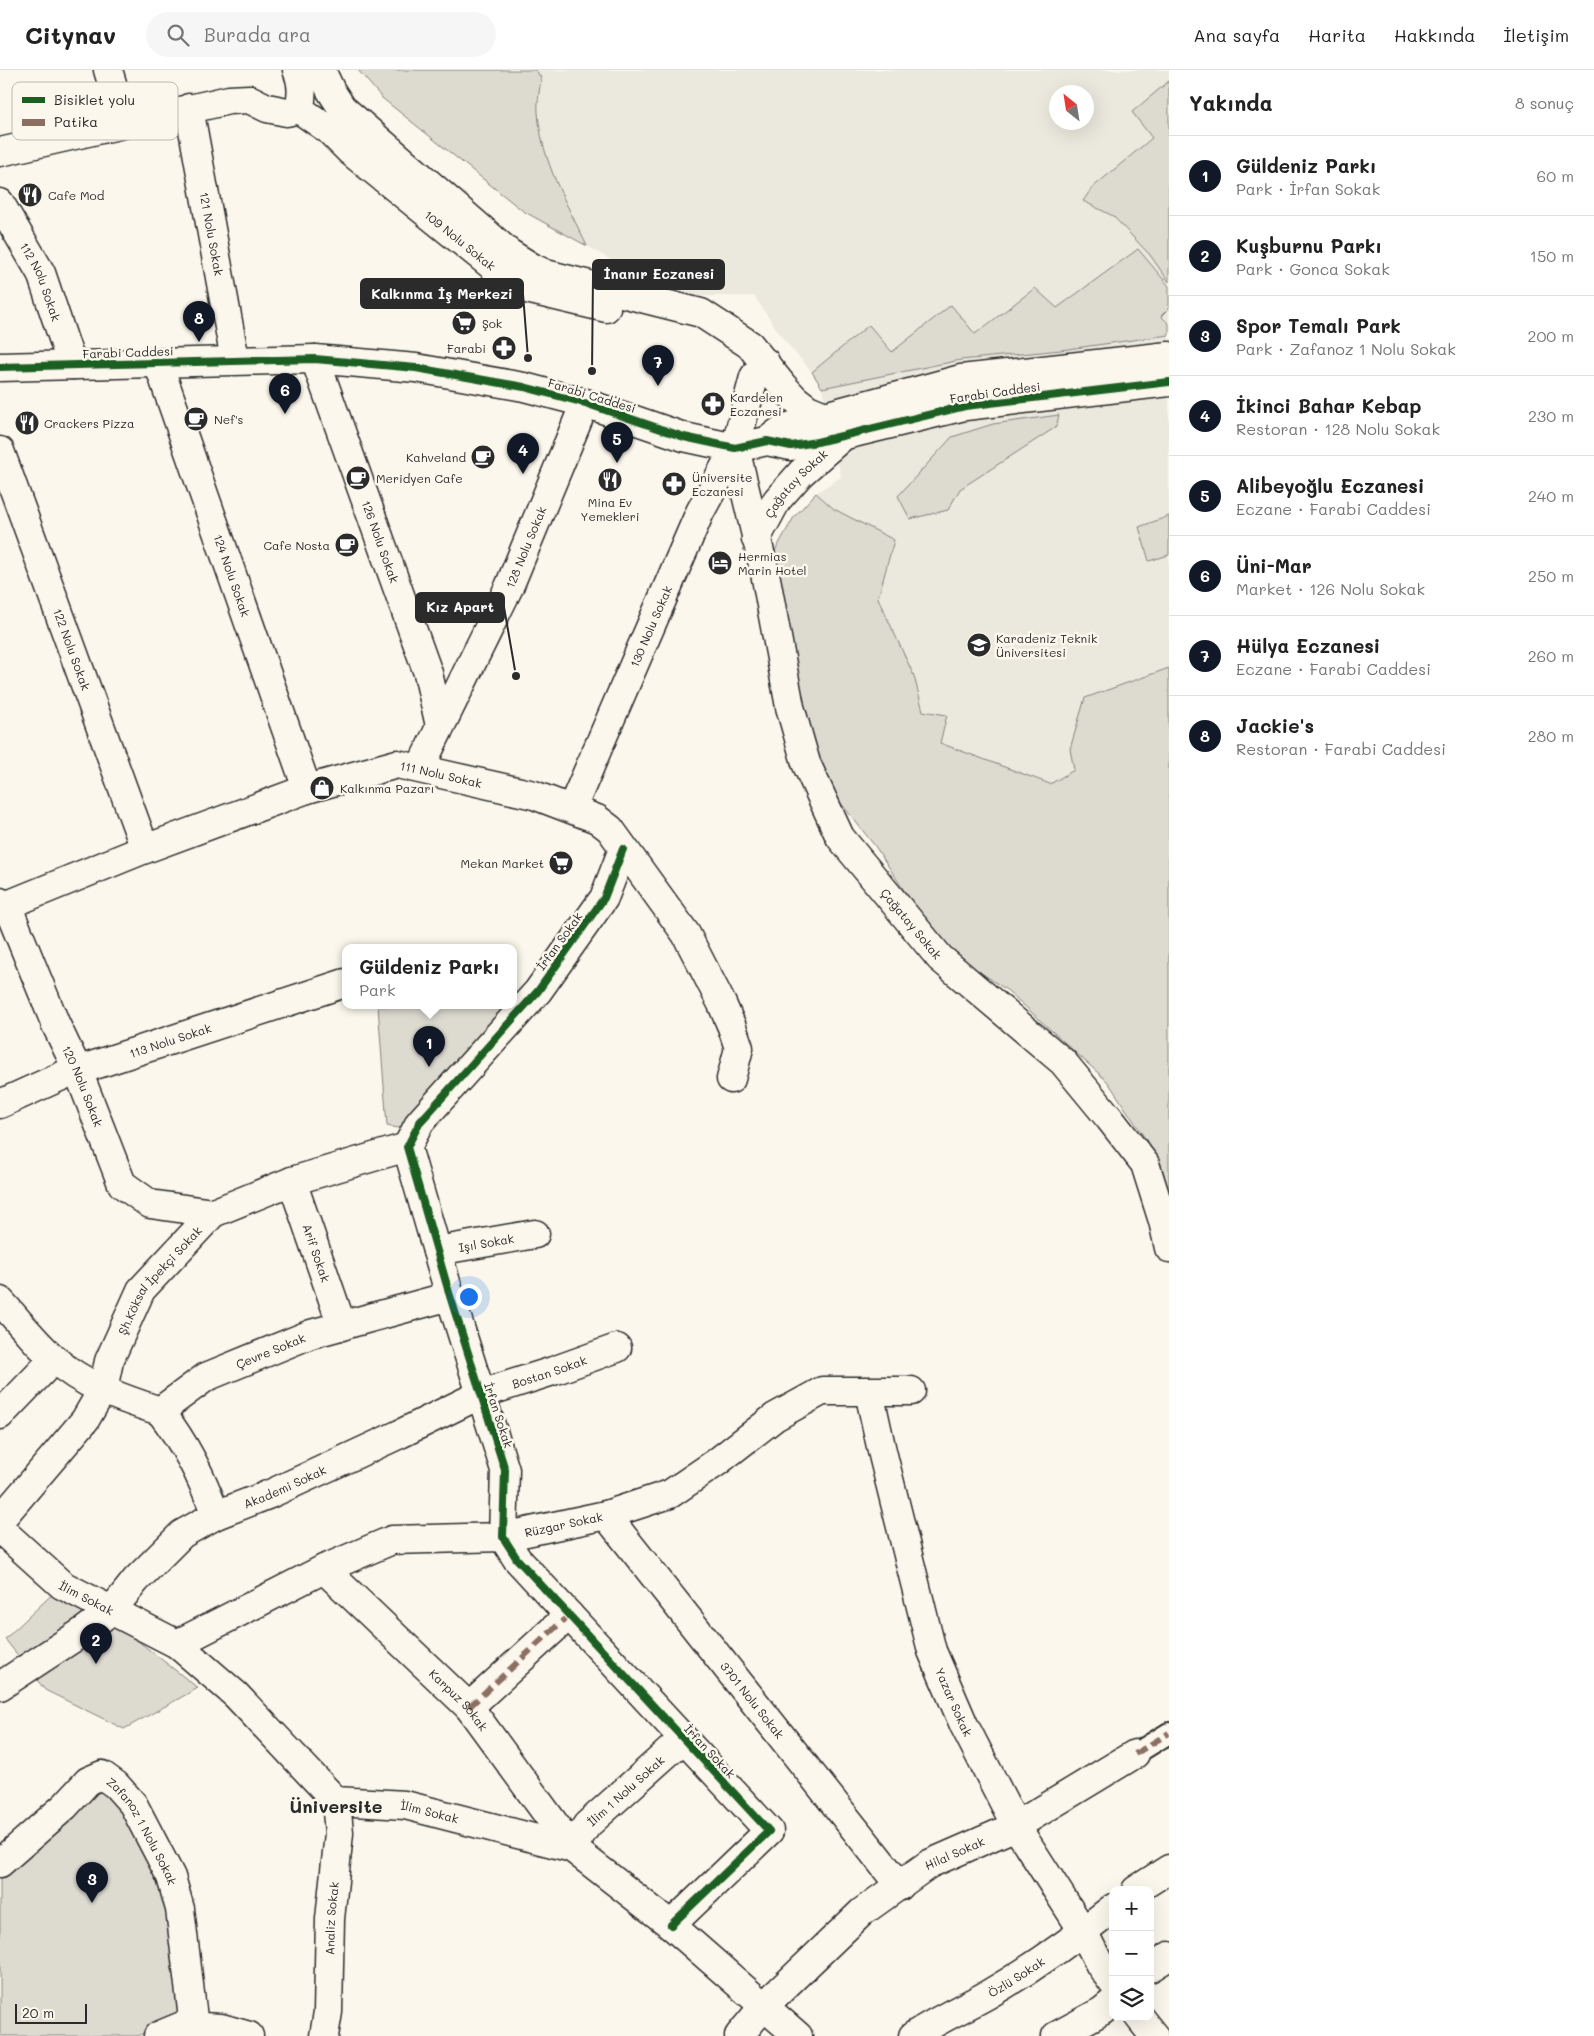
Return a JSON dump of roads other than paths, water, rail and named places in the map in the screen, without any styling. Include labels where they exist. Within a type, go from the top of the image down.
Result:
[{"type":"street","points":[[108,70],[112,82]]},
{"type":"street","points":[[178,110],[229,100],[249,99],[267,108],[287,112],[299,109],[302,88],[297,70]]},
{"type":"street","points":[[321,70],[342,108],[509,253],[522,262],[546,274],[701,313],[750,345],[795,399],[808,409],[825,416]]},
{"type":"street","name":"121 Nolu Sokak","points":[[188,108],[235,360]]},
{"type":"street","name":"109 Nolu Sokak","points":[[299,109],[329,130],[350,151],[506,277],[526,289],[686,327]]},
{"type":"street","points":[[0,152],[51,140]]},
{"type":"street","name":"112 Nolu Sokak","points":[[0,203],[41,273],[72,365]]},
{"type":"street","name":"Farabi Caddesi","points":[[767,442],[783,429],[961,379],[1169,356]]},
{"type":"street","name":"Farabi Caddesi","points":[[0,367],[315,358],[416,368],[524,387],[584,403],[684,437],[735,448],[767,442],[791,446],[843,436],[965,406],[1169,382]]},
{"type":"street","name":"126 Nolu Sokak","points":[[315,358],[428,673],[440,726]]},
{"type":"street","name":"130 Nolu Sokak","points":[[572,808],[700,512],[735,448],[758,422],[765,402],[765,362]]},
{"type":"street","name":"124 Nolu Sokak","points":[[158,363],[307,789]]},
{"type":"street","name":"128 Nolu Sokak","points":[[420,768],[509,587],[584,403]]},
{"type":"street","name":"Çağatay Sokak","points":[[756,539],[782,494],[801,473],[843,436]]},
{"type":"street","name":"Çağatay Sokak","points":[[735,448],[765,573],[790,707],[806,763],[840,837],[940,958],[1063,1062],[1110,1119],[1145,1164],[1169,1248]]},
{"type":"street","name":"122 Nolu Sokak","points":[[0,450],[145,849]]},
{"type":"street","name":"111 Nolu Sokak","points":[[2,905],[145,849],[307,789],[397,764],[534,795],[597,819],[610,829],[686,934],[722,1004],[739,1048],[731,1079]]},
{"type":"street","name":"İrfan Sokak","points":[[517,998],[604,898],[623,849]]},
{"type":"street","name":"120 Nolu Sokak","points":[[2,905],[78,1071],[122,1184],[150,1204],[213,1213]]},
{"type":"street","name":"113 Nolu Sokak","points":[[0,1104],[64,1075],[342,984]]},
{"type":"street","name":"İrfan Sokak","points":[[509,1009],[420,1122],[407,1147],[450,1296],[505,1470],[504,1537],[517,1559],[769,1831],[671,1925]]},
{"type":"street","name":"Şh.Köksal İpekçi Sokak","points":[[0,1520],[85,1420],[103,1389],[109,1361],[141,1290],[213,1213],[292,1180],[407,1147]]},
{"type":"street","name":"Arif Sokak","points":[[292,1180],[342,1326]]},
{"type":"street","name":"Işıl Sokak","points":[[437,1251],[535,1234]]},
{"type":"street","name":"Çevre Sokak","points":[[160,1411],[206,1377],[311,1334],[450,1296]]},
{"type":"street","points":[[0,1301],[54,1359],[79,1377],[103,1389],[160,1411],[178,1434],[202,1478],[216,1515]]},
{"type":"street","name":"Bostan Sokak","points":[[481,1394],[617,1348]]},
{"type":"street","points":[[0,1415],[54,1359]]},
{"type":"street","name":"Rüzgar Sokak","points":[[176,1644],[324,1568],[392,1540],[504,1537],[606,1516],[670,1494],[717,1462],[775,1417],[822,1391],[911,1391]]},
{"type":"street","name":"Yazar Sokak","points":[[869,1392],[932,1651],[964,1726],[1016,1826],[1083,1931],[1100,1965],[1109,1977]]},
{"type":"street","name":"Akademi Sokak","points":[[0,1686],[84,1631],[112,1610],[136,1580],[182,1534],[216,1515],[279,1490],[481,1394]]},
{"type":"street","name":"3701 Nolu Sokak","points":[[606,1516],[900,1886]]},
{"type":"street","name":"İlim Sokak","points":[[0,1529],[62,1585],[176,1644],[236,1695],[336,1801],[404,1804],[572,1848],[671,1925],[798,2036]]},
{"type":"street","name":"Karpuz Sokak","points":[[324,1568],[469,1706],[572,1848]]},
{"type":"street","points":[[469,1706],[569,1615]]},
{"type":"street","name":"Hilal Sokak","points":[[739,2036],[763,2007],[862,1912],[930,1864],[1016,1826],[1169,1733]]},
{"type":"street","name":"İlim 1 Nolu Sokak","points":[[572,1848],[587,1825],[683,1738]]},
{"type":"street","name":"Zafanoz 1 Nolu Sokak","points":[[0,1863],[65,1806],[88,1781],[102,1775],[116,1785],[134,1804],[171,1877],[182,1928],[194,2027]]},
{"type":"street","name":"Analiz Sokak","points":[[324,2036],[328,2012],[330,1919],[339,1834],[336,1801]]},
{"type":"street","points":[[1142,1886],[1169,1869]]},
{"type":"street","name":"Özlü Sokak","points":[[913,2036],[933,2022],[987,1995],[1083,1931],[1109,1911]]},
{"type":"street","points":[[1154,1965],[1169,1956]]},
{"type":"street","points":[[1056,2036],[1109,2005]]},
{"type":"street","points":[[1142,2021],[1154,2036]]},
{"type":"street","points":[[158,2036],[182,2026],[221,2028],[249,2036]]},
{"type":"place","name":"Cafe Mod","points":[[30,195]]},
{"type":"place","name":"Şok","points":[[464,323]]},
{"type":"place","name":"Jackie's","points":[[199,342]]},
{"type":"place","name":"Farabi","points":[[504,348]]},
{"type":"place","name":"Kalkınma İş Merkezi","points":[[528,358]]},
{"type":"place","name":"İnanır Eczanesi","points":[[592,371]]},
{"type":"place","name":"Hülya Eczanesi","points":[[658,386]]},
{"type":"place","name":"Kardelen Eczanesi","points":[[713,404]]},
{"type":"place","name":"Üni-Mar","points":[[285,414]]},
{"type":"place","name":"Nef's","points":[[196,419]]},
{"type":"place","name":"Crackers Pizza","points":[[27,423]]},
{"type":"place","name":"Kahveland","points":[[483,457]]},
{"type":"place","name":"Alibeyoğlu Eczanesi","points":[[617,463]]},
{"type":"place","name":"İkinci Bahar Kebap","points":[[523,474]]},
{"type":"place","name":"Meridyen Cafe","points":[[358,478]]},
{"type":"place","name":"Mina Ev Yemekleri","points":[[610,480]]},
{"type":"place","name":"Üniversite Eczanesi","points":[[674,484]]},
{"type":"place","name":"Cafe Nosta","points":[[347,545]]},
{"type":"place","name":"Hermias Marin Hotel","points":[[720,563]]},
{"type":"place","name":"Karadeniz Teknik Üniversitesi","points":[[979,645]]},
{"type":"place","name":"Kız Apart","points":[[516,676]]},
{"type":"place","name":"Kalkınma Pazarı","points":[[322,788]]},
{"type":"place","name":"Mekan Market","points":[[561,863]]},
{"type":"place","name":"Güldeniz Parkı","points":[[429,1067]]},
{"type":"place","name":"Kuşburnu Parkı","points":[[96,1664]]},
{"type":"place","name":"Spor Temalı Park","points":[[92,1903]]},
{"type":"district","name":"Üniversite","points":[[336,1806]]}]
